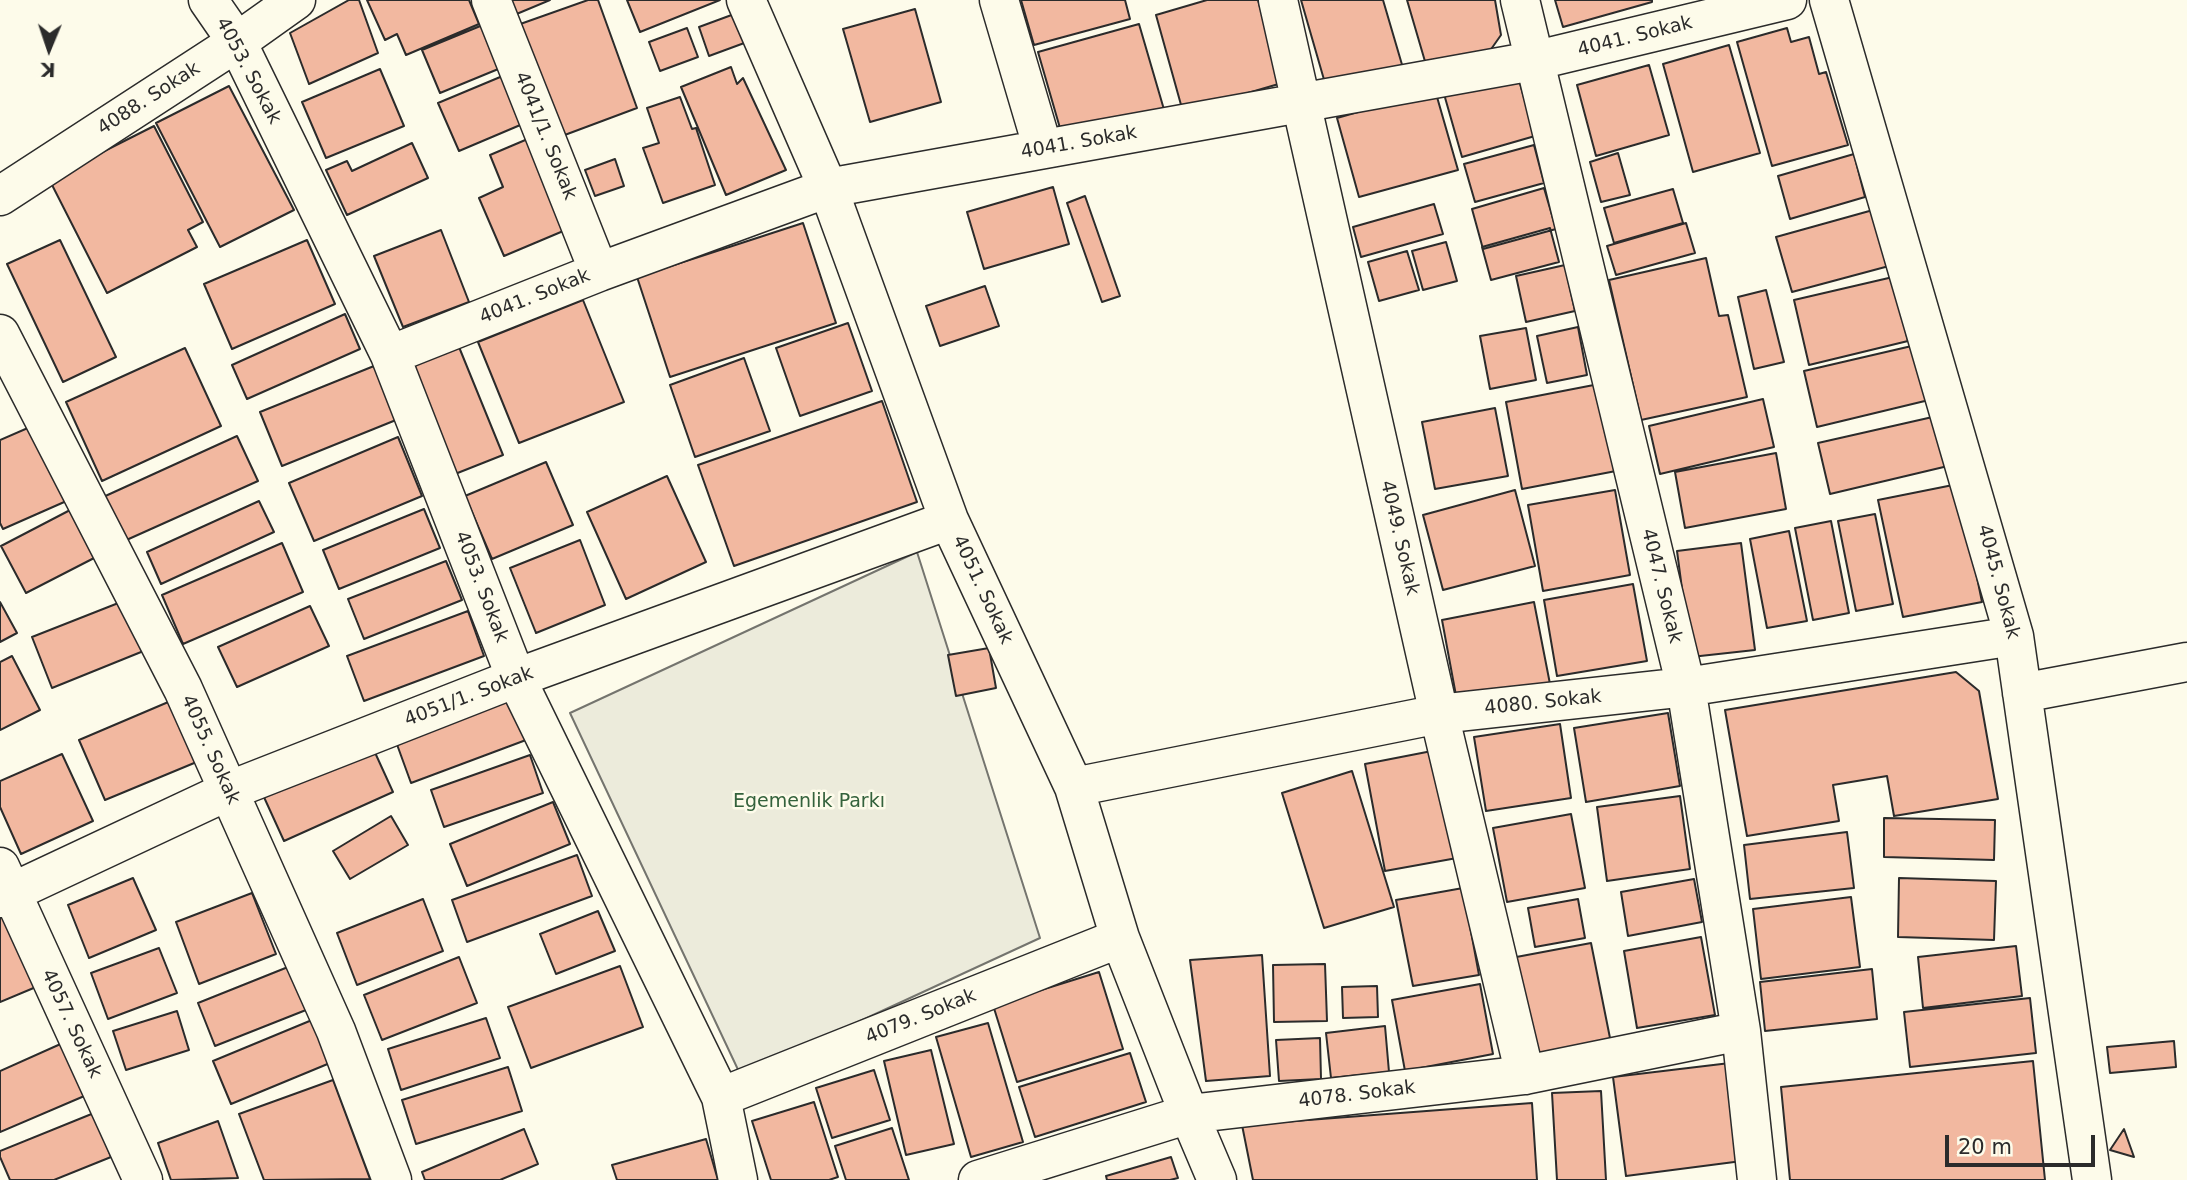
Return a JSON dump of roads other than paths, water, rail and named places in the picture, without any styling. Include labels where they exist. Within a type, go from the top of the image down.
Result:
[{"type":"street","name":"4053. Sokak","points":[[208,0],[237,42],[390,355],[516,678],[721,1097],[738,1180]]},
{"type":"street","name":"4088. Sokak","points":[[0,196],[237,42],[296,0]]},
{"type":"street","name":"4041/1. Sokak","points":[[491,0],[599,272]]},
{"type":"street","name":"4051. Sokak","points":[[746,0],[828,188],[948,520],[1074,787],[1120,938],[1217,1180]]},
{"type":"street","points":[[999,0],[1043,149]]},
{"type":"street","name":"4049. Sokak","points":[[1278,0],[1438,714],[1525,1076]]},
{"type":"street","name":"4047. Sokak","points":[[1520,0],[1686,687],[1741,1031],[1757,1180]]},
{"type":"street","name":"4041. Sokak","points":[[390,355],[599,272],[828,188],[1533,61],[1787,0]]},
{"type":"street","name":"4045. Sokak","points":[[1829,0],[2014,636],[2092,1180]]},
{"type":"street","name":"4055. Sokak","points":[[0,334],[183,689],[336,1031],[392,1180]]},
{"type":"street","name":"4051/1. Sokak","points":[[4,886],[228,791],[516,678],[948,520]]},
{"type":"street","name":"4080. Sokak","points":[[1074,787],[1438,714],[1686,687],[2014,636]]},
{"type":"street","points":[[2022,693],[2187,662]]},
{"type":"street","name":"4057. Sokak","points":[[4,886],[143,1180]]},
{"type":"street","name":"4079. Sokak","points":[[721,1097],[1120,938]]},
{"type":"street","name":"4078. Sokak","points":[[978,1180],[1189,1114],[1525,1076],[1741,1031]]},
{"type":"park label","name":"Egemenlik Parkı","points":[[809,802]]}]
